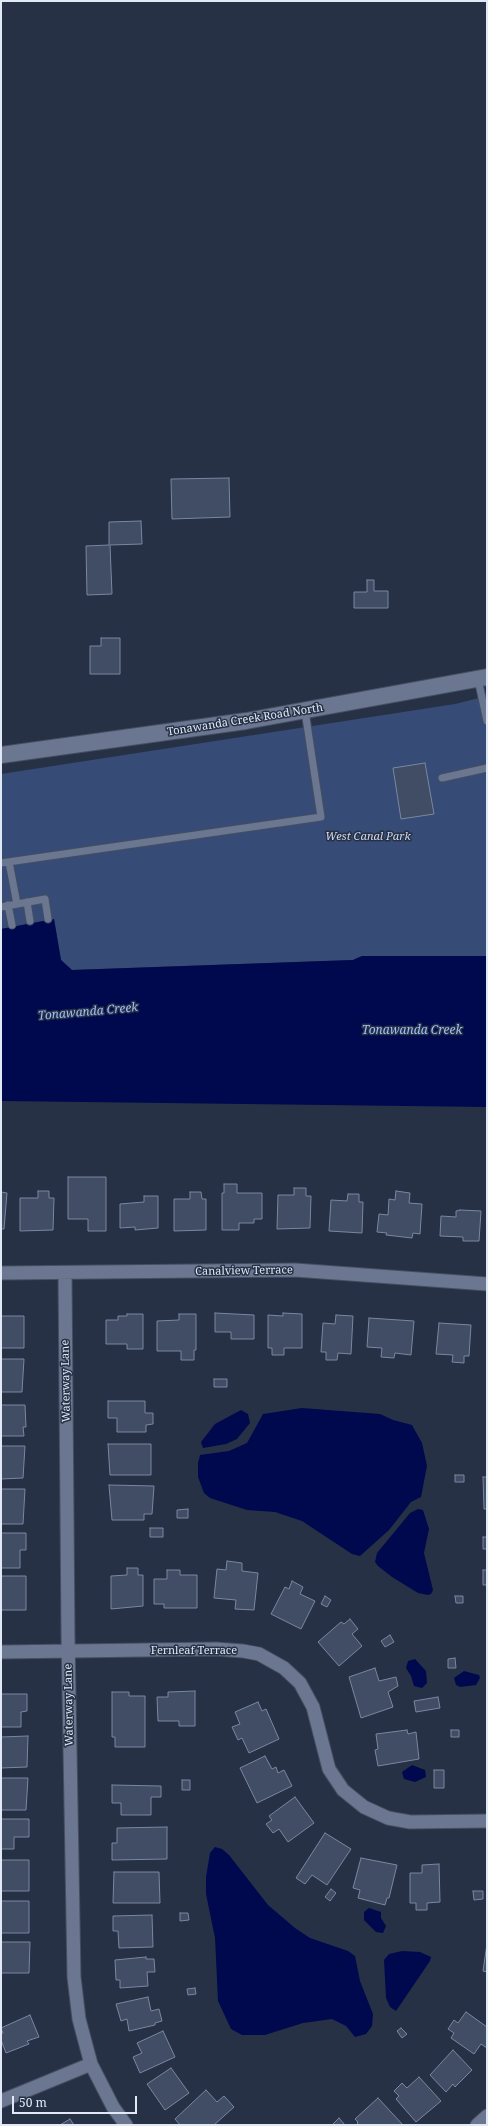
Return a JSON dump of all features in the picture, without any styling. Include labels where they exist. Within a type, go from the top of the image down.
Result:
[{"type":"street","name":"Tonawanda Creek Road North","points":[[1,755],[305,711],[483,678]]},
{"type":"street","name":"Canalview Terrace","points":[[1,1273],[65,1274],[295,1270],[487,1284]]},
{"type":"street","name":"Waterway Lane","points":[[65,1274],[68,1652],[74,1977],[79,2020],[91,2064],[113,2107],[126,2125]]},
{"type":"street","name":"Fernleaf Terrace","points":[[1,1652],[216,1649],[259,1654],[284,1668],[300,1683],[312,1708],[329,1769],[343,1790],[364,1807],[388,1818],[410,1822],[487,1821]]},
{"type":"street","points":[[1,2101],[91,2064]]},
{"type":"street","points":[[477,2125],[487,2116]]},
{"type":"lane","points":[[483,678],[487,721]]},
{"type":"lane","points":[[1,863],[321,817],[305,711]]},
{"type":"lane","points":[[442,778],[487,768]]},
{"type":"lane","points":[[9,862],[16,904]]},
{"type":"lane","points":[[12,925],[5,906],[45,899],[48,919]]},
{"type":"lane","points":[[27,902],[30,921]]},
{"type":"green space","name":"West Canal Park","points":[[487,696],[487,956],[362,956],[353,960],[72,970],[61,960],[54,919],[1,929],[1,774],[455,704]]},
{"type":"water","name":"Tonawanda Creek","points":[[54,919],[61,960],[72,970],[353,960],[362,956],[487,956],[487,1107],[1,1101],[1,929]]},
{"type":"water","points":[[302,1408],[380,1414],[393,1420],[412,1425],[422,1443],[427,1466],[421,1497],[411,1502],[389,1530],[360,1556],[352,1554],[302,1521],[275,1512],[247,1510],[210,1498],[204,1493],[198,1477],[198,1463],[200,1455],[229,1451],[247,1443],[263,1414]]},
{"type":"water","points":[[241,1410],[248,1414],[250,1423],[237,1439],[226,1444],[203,1448],[201,1442],[215,1424]]},
{"type":"water","points":[[418,1509],[423,1510],[429,1529],[424,1553],[433,1590],[431,1594],[428,1595],[418,1593],[392,1577],[375,1562],[377,1553],[410,1513]]},
{"type":"water","points":[[415,1659],[426,1671],[427,1683],[422,1688],[414,1686],[411,1676],[406,1668],[408,1661]]},
{"type":"water","points":[[464,1671],[479,1675],[480,1678],[476,1685],[460,1687],[456,1685],[454,1678]]},
{"type":"water","points":[[412,1765],[425,1770],[426,1777],[415,1782],[404,1779],[402,1772]]},
{"type":"water","points":[[215,1847],[222,1849],[229,1855],[268,1905],[295,1928],[310,1938],[348,1951],[355,1956],[360,1981],[373,2014],[372,2026],[366,2034],[355,2037],[346,2026],[332,2019],[303,2023],[265,2035],[242,2035],[231,2029],[218,2001],[215,1938],[206,1894],[206,1877],[210,1853]]},
{"type":"water","points":[[369,1908],[381,1912],[381,1918],[386,1926],[383,1933],[376,1932],[364,1920],[364,1912]]},
{"type":"water","points":[[402,1951],[420,1952],[431,1957],[430,1961],[396,2011],[390,2007],[386,1998],[384,1960],[389,1954]]},
{"type":"building","points":[[229,478],[230,517],[172,519],[171,479]]},
{"type":"building","points":[[141,521],[142,544],[110,545],[112,594],[87,595],[86,546],[109,545],[109,522]]},
{"type":"building","points":[[367,580],[374,580],[374,591],[388,591],[388,608],[354,608],[354,592],[367,592]]},
{"type":"building","points":[[101,638],[120,638],[120,674],[90,674],[90,646],[101,646]]},
{"type":"building","points":[[425,763],[434,814],[401,819],[393,768]]},
{"type":"building","points":[[68,1177],[106,1177],[106,1231],[88,1231],[88,1219],[68,1219]]},
{"type":"building","points":[[224,1184],[237,1184],[237,1193],[262,1193],[262,1219],[254,1219],[254,1223],[239,1223],[239,1230],[222,1230],[222,1193],[224,1193]]},
{"type":"building","points":[[294,1188],[306,1188],[306,1196],[311,1196],[310,1228],[277,1229],[278,1195],[294,1195]]},
{"type":"building","points":[[38,1191],[49,1191],[49,1198],[54,1198],[53,1230],[20,1231],[20,1198],[38,1198]]},
{"type":"building","points":[[396,1191],[410,1193],[409,1203],[422,1204],[420,1234],[413,1233],[412,1238],[386,1235],[387,1233],[377,1232],[379,1214],[388,1215],[389,1199],[395,1200]]},
{"type":"building","points":[[1,1192],[7,1193],[4,1229],[1,1229]]},
{"type":"building","points":[[190,1192],[201,1192],[202,1199],[206,1199],[206,1230],[174,1231],[174,1199],[190,1199]]},
{"type":"building","points":[[348,1194],[359,1194],[359,1202],[363,1202],[362,1233],[329,1231],[331,1200],[347,1201]]},
{"type":"building","points":[[144,1196],[158,1196],[158,1228],[135,1230],[135,1227],[120,1228],[120,1204],[144,1202]]},
{"type":"building","points":[[456,1211],[481,1211],[479,1241],[463,1241],[463,1237],[440,1236],[441,1216],[456,1217]]},
{"type":"building","points":[[215,1313],[254,1315],[254,1339],[231,1339],[231,1332],[215,1332]]},
{"type":"building","points":[[283,1313],[302,1314],[302,1348],[284,1348],[284,1355],[272,1355],[272,1348],[268,1348],[268,1315],[283,1316]]},
{"type":"building","points":[[127,1314],[143,1314],[143,1349],[127,1349],[127,1344],[106,1344],[106,1320],[118,1320],[118,1316],[127,1316]]},
{"type":"building","points":[[179,1314],[196,1314],[196,1350],[194,1350],[194,1360],[181,1360],[181,1351],[157,1351],[157,1321],[179,1320]]},
{"type":"building","points":[[336,1315],[353,1316],[351,1354],[338,1353],[337,1360],[326,1360],[326,1352],[321,1352],[323,1323],[335,1324]]},
{"type":"building","points":[[1,1316],[24,1316],[24,1348],[1,1348]]},
{"type":"building","points":[[369,1318],[414,1321],[411,1355],[395,1353],[394,1358],[381,1357],[382,1348],[367,1347]]},
{"type":"building","points":[[439,1323],[471,1325],[469,1356],[464,1356],[464,1363],[452,1362],[453,1355],[436,1354]]},
{"type":"building","points":[[1,1359],[24,1359],[22,1392],[1,1392]]},
{"type":"building","points":[[214,1379],[227,1379],[227,1387],[214,1387]]},
{"type":"building","points":[[108,1401],[145,1401],[145,1413],[153,1413],[153,1424],[146,1425],[146,1432],[117,1432],[117,1418],[108,1418]]},
{"type":"building","points":[[1,1405],[25,1405],[26,1427],[23,1427],[24,1436],[1,1436]]},
{"type":"building","points":[[108,1444],[151,1444],[151,1475],[110,1475]]},
{"type":"building","points":[[1,1446],[25,1446],[23,1478],[1,1479]]},
{"type":"building","points":[[455,1475],[464,1475],[464,1482],[455,1482]]},
{"type":"building","points":[[483,1477],[487,1477],[487,1509],[484,1509]]},
{"type":"building","points":[[109,1485],[154,1486],[152,1514],[144,1514],[144,1520],[112,1520]]},
{"type":"building","points":[[1,1489],[25,1489],[23,1524],[1,1524]]},
{"type":"building","points":[[188,1509],[188,1518],[177,1518],[177,1510]]},
{"type":"building","points":[[150,1528],[163,1528],[163,1537],[150,1537]]},
{"type":"building","points":[[1,1533],[26,1533],[26,1550],[20,1550],[20,1568],[1,1568]]},
{"type":"building","points":[[483,1537],[487,1537],[487,1549],[483,1549]]},
{"type":"building","points":[[227,1561],[242,1563],[242,1571],[258,1573],[254,1610],[235,1609],[236,1600],[214,1598],[217,1569],[226,1570]]},
{"type":"building","points":[[127,1568],[138,1568],[138,1575],[143,1575],[143,1606],[111,1609],[111,1576],[127,1575]]},
{"type":"building","points":[[167,1570],[180,1570],[180,1575],[197,1575],[197,1608],[164,1608],[164,1604],[154,1604],[154,1579],[167,1579]]},
{"type":"building","points":[[483,1570],[487,1570],[487,1585],[483,1585]]},
{"type":"building","points":[[1,1576],[26,1576],[26,1610],[1,1610]]},
{"type":"building","points":[[292,1581],[303,1587],[300,1594],[315,1601],[301,1629],[271,1614],[285,1587],[289,1589]]},
{"type":"building","points":[[325,1596],[331,1600],[327,1607],[321,1604]]},
{"type":"building","points":[[455,1596],[463,1596],[463,1603],[456,1603]]},
{"type":"building","points":[[350,1619],[358,1629],[352,1634],[362,1646],[339,1666],[318,1642],[341,1622],[344,1624]]},
{"type":"building","points":[[390,1635],[394,1642],[385,1647],[381,1641]]},
{"type":"building","points":[[455,1658],[456,1668],[448,1668],[448,1659]]},
{"type":"building","points":[[375,1668],[379,1681],[396,1677],[398,1686],[388,1692],[393,1707],[361,1718],[349,1677]]},
{"type":"building","points":[[195,1691],[195,1726],[179,1726],[179,1721],[158,1721],[157,1697],[168,1697],[168,1692]]},
{"type":"building","points":[[112,1692],[129,1692],[129,1696],[145,1696],[145,1747],[115,1747],[115,1737],[112,1737]]},
{"type":"building","points":[[1,1694],[27,1694],[27,1711],[21,1712],[21,1727],[1,1727]]},
{"type":"building","points":[[438,1697],[440,1708],[416,1712],[414,1701]]},
{"type":"building","points":[[258,1702],[262,1711],[266,1709],[279,1739],[249,1753],[242,1738],[238,1740],[232,1727],[240,1724],[235,1712]]},
{"type":"building","points":[[407,1730],[408,1734],[416,1732],[419,1759],[378,1766],[375,1750],[378,1749],[376,1734]]},
{"type":"building","points":[[451,1730],[459,1730],[459,1737],[451,1737]]},
{"type":"building","points":[[28,1736],[27,1767],[1,1768],[1,1737]]},
{"type":"building","points":[[265,1756],[272,1769],[276,1767],[278,1773],[284,1770],[292,1786],[257,1803],[240,1768]]},
{"type":"building","points":[[434,1770],[444,1770],[444,1788],[434,1788]]},
{"type":"building","points":[[1,1778],[28,1778],[26,1810],[1,1810]]},
{"type":"building","points":[[182,1780],[190,1780],[190,1790],[182,1790]]},
{"type":"building","points":[[112,1785],[161,1786],[161,1797],[151,1797],[151,1815],[121,1815],[121,1803],[112,1803]]},
{"type":"building","points":[[295,1797],[314,1823],[288,1842],[279,1829],[273,1833],[266,1824],[272,1820],[269,1816]]},
{"type":"building","points":[[1,1819],[29,1819],[29,1837],[14,1837],[14,1849],[1,1849]]},
{"type":"building","points":[[167,1827],[167,1859],[112,1860],[112,1843],[117,1843],[117,1828]]},
{"type":"building","points":[[325,1833],[351,1849],[327,1885],[312,1875],[305,1884],[296,1878]]},
{"type":"building","points":[[361,1858],[397,1865],[389,1898],[387,1898],[385,1905],[358,1898],[360,1890],[353,1888]]},
{"type":"building","points":[[1,1860],[29,1860],[29,1891],[1,1891]]},
{"type":"building","points":[[439,1864],[440,1902],[427,1903],[427,1910],[416,1910],[416,1903],[410,1903],[410,1873],[422,1873],[422,1865]]},
{"type":"building","points":[[114,1872],[159,1872],[160,1903],[113,1903]]},
{"type":"building","points":[[331,1889],[336,1893],[330,1901],[325,1897]]},
{"type":"building","points":[[473,1891],[483,1891],[483,1899],[474,1900]]},
{"type":"building","points":[[1,1901],[29,1901],[29,1933],[1,1933]]},
{"type":"building","points":[[180,1913],[188,1913],[189,1920],[180,1921]]},
{"type":"building","points":[[152,1915],[153,1947],[119,1948],[118,1931],[113,1931],[113,1916]]},
{"type":"building","points":[[1,1942],[30,1942],[29,1973],[1,1973]]},
{"type":"building","points":[[487,1944],[487,1972],[483,1971]]},
{"type":"building","points":[[146,1957],[146,1959],[154,1959],[155,1972],[147,1972],[148,1986],[120,1988],[120,1980],[116,1980],[115,1960]]},
{"type":"building","points":[[195,1988],[196,1994],[188,1995],[187,1989]]},
{"type":"building","points":[[148,1997],[151,2011],[159,2009],[162,2021],[155,2023],[155,2025],[129,2031],[127,2019],[121,2021],[116,2004]]},
{"type":"building","points":[[466,2012],[487,2027],[487,2048],[481,2044],[474,2054],[451,2038],[454,2033],[448,2029],[454,2020],[458,2023]]},
{"type":"building","points":[[30,2015],[39,2037],[27,2041],[29,2044],[6,2053],[1,2040],[1,2034],[3,2033],[1,2028]]},
{"type":"building","points":[[401,2028],[407,2034],[402,2038],[397,2031]]},
{"type":"building","points":[[163,2031],[175,2057],[140,2073],[133,2057],[142,2053],[137,2043]]},
{"type":"building","points":[[453,2050],[472,2070],[455,2087],[453,2084],[446,2092],[430,2075]]},
{"type":"building","points":[[171,2068],[189,2093],[165,2110],[147,2084]]},
{"type":"building","points":[[419,2077],[441,2101],[416,2122],[396,2099],[399,2096],[394,2091],[402,2083],[407,2088]]},
{"type":"building","points":[[206,2090],[217,2102],[224,2096],[234,2107],[214,2125],[180,2125],[175,2119]]},
{"type":"building","points":[[378,2098],[403,2125],[359,2125],[357,2123],[358,2122],[355,2119]]},
{"type":"building","points":[[339,2118],[345,2125],[332,2125]]},
{"type":"building","points":[[70,2119],[74,2125],[60,2125]]}]
